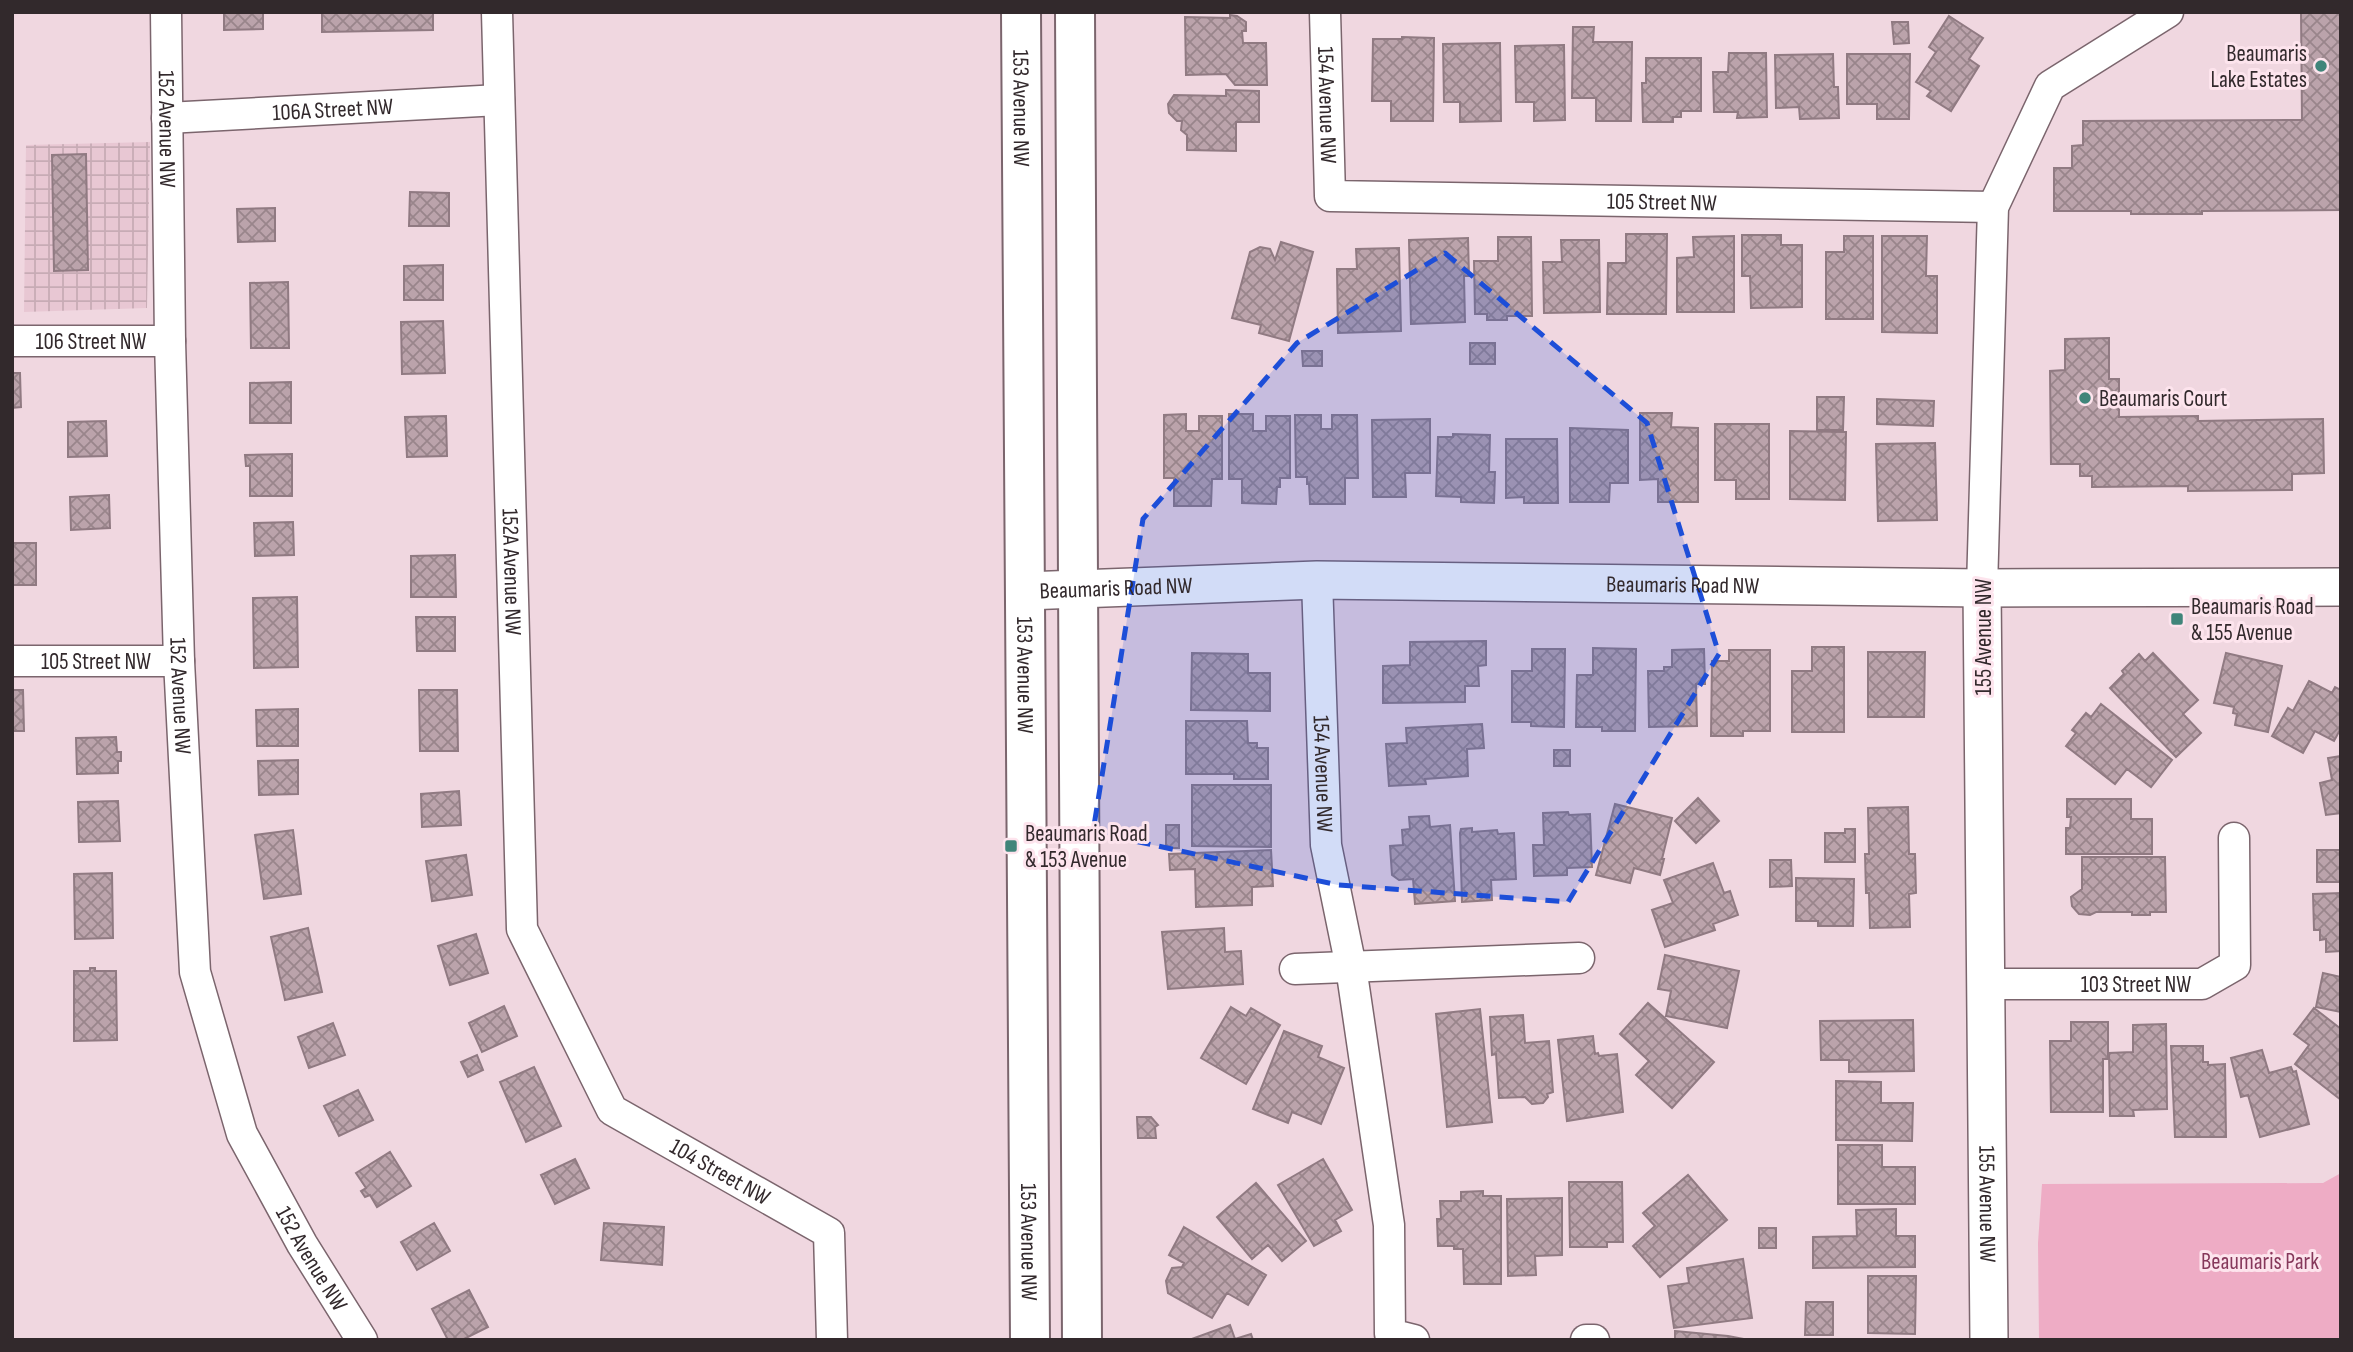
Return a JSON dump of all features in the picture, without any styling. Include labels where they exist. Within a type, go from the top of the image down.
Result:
[{"type":"main road","name":"153 Avenue NW","points":[[1021,12],[1030,1340]]},
{"type":"main road","points":[[1074,12],[1082,1340]]},
{"type":"street","name":"152 Avenue NW","points":[[166,12],[170,341],[179,661],[195,972],[242,1134],[302,1244],[362,1340]]},
{"type":"street","name":"152A Avenue NW","points":[[497,12],[522,929],[611,1110]]},
{"type":"street","name":"154 Avenue NW","points":[[1325,12],[1330,195]]},
{"type":"street","name":"155 Avenue NW","points":[[1989,1340],[1982,588],[1993,207],[2050,86],[2168,12]]},
{"type":"street","name":"106A Street NW","points":[[167,118],[499,100]]},
{"type":"street","name":"105 Street NW","points":[[1330,195],[1993,207]]},
{"type":"street","name":"106 Street NW","points":[[12,341],[170,341]]},
{"type":"street","name":"Beaumaris Road NW","points":[[1026,591],[1317,580],[1982,588],[2341,587]]},
{"type":"street","name":"154 Avenue NW","points":[[1317,580],[1326,845],[1351,967],[1389,1225],[1393,1338]]},
{"type":"street","name":"105 Street NW","points":[[12,661],[179,661]]},
{"type":"street","name":"103 Street NW","points":[[1987,984],[2202,984],[2235,965],[2234,838]]},
{"type":"street","points":[[1295,969],[1579,958]]},
{"type":"street","name":"104 Street NW","points":[[611,1110],[829,1233],[832,1340]]},
{"type":"street","points":[[1586,1340],[1594,1340]]},
{"type":"highlighted area","points":[[1445,253],[1647,423],[1719,654],[1568,902],[1338,885],[1093,832],[1143,519],[1297,343]]},
{"type":"shaded area","points":[[150,142],[147,308],[24,312],[26,145]]},
{"type":"green space","name":"Beaumaris Park","points":[[2341,1173],[2341,1340],[2039,1340],[2038,1243],[2042,1184],[2323,1183]]},
{"type":"building","points":[[224,12],[263,12],[263,29],[224,30]]},
{"type":"building","points":[[322,12],[433,12],[433,30],[322,32]]},
{"type":"building","name":"Beaumaris Lake Estates","points":[[2301,12],[2341,12],[2341,210],[2202,211],[2202,214],[2054,211],[2054,168],[2072,168],[2072,146],[2083,145],[2083,121],[2302,120]]},
{"type":"building","points":[[1230,15],[1246,22],[1246,31],[1242,31],[1243,43],[1266,43],[1267,85],[1235,85],[1226,74],[1186,75],[1185,17],[1230,18]]},
{"type":"building","points":[[1949,16],[1983,38],[1969,59],[1979,66],[1951,111],[1927,96],[1931,91],[1916,82],[1936,52],[1929,47]]},
{"type":"building","points":[[1892,22],[1908,22],[1909,43],[1894,44]]},
{"type":"building","points":[[1573,27],[1594,27],[1593,42],[1632,42],[1631,121],[1596,121],[1596,98],[1572,98]]},
{"type":"building","points":[[1434,38],[1433,121],[1391,121],[1391,101],[1372,101],[1373,39]]},
{"type":"building","points":[[1500,43],[1501,121],[1460,122],[1460,102],[1444,102],[1443,44]]},
{"type":"building","points":[[1564,45],[1565,120],[1534,121],[1534,102],[1516,102],[1515,46]]},
{"type":"building","points":[[1729,53],[1766,53],[1767,117],[1737,118],[1738,112],[1714,112],[1713,72],[1728,72]]},
{"type":"building","points":[[1833,54],[1839,118],[1800,119],[1799,107],[1776,108],[1775,55]]},
{"type":"building","points":[[1847,54],[1910,54],[1909,119],[1877,119],[1877,104],[1847,104]]},
{"type":"building","points":[[1646,58],[1701,58],[1701,111],[1681,111],[1681,117],[1673,117],[1673,122],[1643,122],[1642,83],[1646,83]]},
{"type":"building","points":[[1226,90],[1259,91],[1259,122],[1236,122],[1236,151],[1187,150],[1187,135],[1181,130],[1182,121],[1177,121],[1169,113],[1168,104],[1174,95],[1226,96]]},
{"type":"building","points":[[86,154],[88,270],[54,271],[52,155]]},
{"type":"building","points":[[410,192],[449,193],[449,226],[409,226]]},
{"type":"building","points":[[275,208],[275,241],[238,242],[237,209]]},
{"type":"building","points":[[1626,234],[1667,234],[1666,314],[1607,314],[1608,263],[1626,263]]},
{"type":"building","points":[[1742,235],[1781,235],[1781,245],[1802,245],[1802,307],[1751,308],[1750,276],[1742,276]]},
{"type":"building","points":[[1734,236],[1734,312],[1677,312],[1677,258],[1694,257],[1693,237]]},
{"type":"building","points":[[1844,236],[1873,236],[1873,319],[1826,319],[1826,252],[1844,252]]},
{"type":"building","points":[[1882,236],[1927,236],[1926,276],[1937,276],[1937,333],[1882,332]]},
{"type":"building","points":[[1498,237],[1531,237],[1532,316],[1507,316],[1507,320],[1487,320],[1487,314],[1475,314],[1474,261],[1498,261]]},
{"type":"building","points":[[1468,238],[1469,276],[1464,276],[1465,322],[1411,324],[1409,240]]},
{"type":"building","points":[[1561,240],[1599,240],[1600,312],[1544,313],[1543,262],[1562,262]]},
{"type":"building","points":[[1281,242],[1313,252],[1289,341],[1259,333],[1261,325],[1232,318],[1250,252],[1260,247],[1270,249],[1275,260]]},
{"type":"building","points":[[1399,248],[1401,331],[1338,333],[1337,269],[1357,269],[1356,249]]},
{"type":"building","points":[[443,265],[443,300],[404,300],[404,266]]},
{"type":"building","points":[[288,282],[289,348],[251,348],[250,283]]},
{"type":"building","points":[[443,321],[445,373],[402,374],[401,322]]},
{"type":"building","name":"Beaumaris Court","points":[[2109,338],[2109,379],[2119,379],[2119,417],[2198,416],[2198,421],[2323,419],[2324,473],[2292,474],[2292,490],[2188,491],[2188,486],[2092,487],[2092,476],[2080,476],[2080,464],[2051,464],[2050,371],[2065,370],[2065,339]]},
{"type":"building","points":[[1470,343],[1495,343],[1495,364],[1470,364]]},
{"type":"building","points":[[1302,351],[1322,351],[1322,366],[1303,366]]},
{"type":"building","points":[[12,373],[20,373],[21,407],[12,408]]},
{"type":"building","points":[[291,382],[291,423],[250,423],[250,383]]},
{"type":"building","points":[[1817,397],[1844,397],[1843,430],[1817,430]]},
{"type":"building","points":[[1877,399],[1934,401],[1933,426],[1877,424]]},
{"type":"building","points":[[1640,413],[1672,413],[1671,427],[1698,428],[1698,502],[1658,502],[1658,479],[1640,480]]},
{"type":"building","points":[[1186,414],[1186,431],[1199,431],[1199,416],[1222,416],[1222,479],[1212,479],[1211,506],[1174,506],[1174,478],[1164,478],[1164,415]]},
{"type":"building","points":[[1229,414],[1253,414],[1253,431],[1266,431],[1266,416],[1290,416],[1290,478],[1280,478],[1276,504],[1242,503],[1242,479],[1229,479]]},
{"type":"building","points":[[1295,415],[1321,415],[1321,429],[1332,429],[1332,415],[1357,415],[1358,478],[1345,478],[1345,504],[1310,504],[1307,477],[1296,477]]},
{"type":"building","points":[[446,416],[447,456],[407,457],[405,417]]},
{"type":"building","points":[[1430,419],[1430,473],[1405,473],[1406,497],[1373,497],[1372,420]]},
{"type":"building","points":[[106,421],[107,456],[68,457],[68,422]]},
{"type":"building","points":[[1715,424],[1769,424],[1769,499],[1736,499],[1736,480],[1715,480]]},
{"type":"building","points":[[1570,428],[1628,430],[1628,483],[1610,483],[1609,502],[1570,502]]},
{"type":"building","points":[[1790,431],[1846,432],[1845,500],[1790,499]]},
{"type":"building","points":[[1453,434],[1490,435],[1489,472],[1495,472],[1494,503],[1461,502],[1461,497],[1436,496],[1438,437],[1453,437]]},
{"type":"building","points":[[1506,439],[1557,439],[1558,503],[1524,503],[1524,497],[1506,498]]},
{"type":"building","points":[[1935,443],[1937,520],[1878,521],[1876,444]]},
{"type":"building","points":[[292,454],[292,496],[250,496],[250,466],[246,466],[245,455]]},
{"type":"building","points":[[109,495],[110,528],[71,530],[70,497]]},
{"type":"building","points":[[293,522],[294,555],[255,556],[254,523]]},
{"type":"building","points":[[12,543],[36,543],[36,585],[12,585]]},
{"type":"building","points":[[455,555],[456,597],[411,597],[411,556]]},
{"type":"building","points":[[297,597],[298,667],[254,668],[253,598]]},
{"type":"building","points":[[416,617],[455,617],[455,651],[417,651]]},
{"type":"building","points":[[1486,641],[1486,665],[1478,666],[1479,686],[1465,686],[1465,702],[1383,703],[1383,666],[1410,665],[1410,642]]},
{"type":"building","points":[[1812,647],[1844,647],[1844,732],[1792,732],[1792,671],[1812,671]]},
{"type":"building","points":[[1593,648],[1636,649],[1635,731],[1602,731],[1602,727],[1576,727],[1577,675],[1593,675]]},
{"type":"building","points":[[1532,649],[1565,649],[1564,727],[1531,726],[1531,722],[1512,722],[1512,671],[1532,671]]},
{"type":"building","points":[[1704,649],[1705,684],[1696,684],[1697,726],[1649,727],[1648,671],[1664,671],[1664,667],[1672,667],[1672,650]]},
{"type":"building","points":[[1729,650],[1770,650],[1770,731],[1743,731],[1743,736],[1711,736],[1712,661],[1729,661]]},
{"type":"building","points":[[1868,652],[1925,652],[1924,717],[1868,717]]},
{"type":"building","points":[[1192,653],[1248,654],[1248,673],[1270,673],[1270,711],[1191,710]]},
{"type":"building","points":[[2153,653],[2198,700],[2183,714],[2201,733],[2176,757],[2110,688],[2139,654],[2145,661]]},
{"type":"building","points":[[2226,653],[2282,666],[2268,732],[2235,725],[2237,714],[2233,713],[2234,707],[2214,703]]},
{"type":"building","points":[[2309,681],[2332,693],[2335,687],[2341,690],[2341,728],[2334,741],[2315,731],[2303,753],[2272,736],[2288,708],[2293,711]]},
{"type":"building","points":[[12,690],[23,690],[24,731],[12,731]]},
{"type":"building","points":[[419,690],[457,690],[458,751],[420,751]]},
{"type":"building","points":[[2101,704],[2172,760],[2151,787],[2127,769],[2115,784],[2066,746],[2076,733],[2072,730],[2086,713],[2091,717]]},
{"type":"building","points":[[298,709],[298,746],[257,746],[256,710]]},
{"type":"building","points":[[1186,721],[1247,721],[1248,743],[1257,743],[1257,748],[1268,748],[1268,779],[1234,779],[1234,774],[1186,774]]},
{"type":"building","points":[[1482,724],[1484,748],[1467,749],[1468,776],[1425,779],[1426,784],[1389,786],[1386,744],[1407,743],[1406,728]]},
{"type":"building","points":[[116,737],[117,752],[121,752],[118,773],[77,774],[76,738]]},
{"type":"building","points":[[1554,750],[1570,750],[1570,766],[1554,766]]},
{"type":"building","points":[[2341,756],[2341,813],[2326,815],[2320,783],[2332,780],[2328,758]]},
{"type":"building","points":[[298,760],[298,794],[259,795],[258,761]]},
{"type":"building","points":[[1192,785],[1271,785],[1271,847],[1192,846]]},
{"type":"building","points":[[459,791],[461,825],[422,827],[421,794]]},
{"type":"building","points":[[1698,798],[1719,821],[1696,843],[1675,821]]},
{"type":"building","points":[[2067,799],[2131,799],[2131,819],[2152,819],[2152,854],[2066,854],[2066,828],[2070,828],[2071,817],[2067,817]]},
{"type":"building","points":[[118,801],[120,841],[79,842],[78,802]]},
{"type":"building","points":[[1615,804],[1672,818],[1660,875],[1634,868],[1630,883],[1596,875]]},
{"type":"building","points":[[1908,807],[1909,854],[1915,854],[1916,893],[1909,894],[1910,927],[1870,928],[1865,854],[1869,854],[1868,808]]},
{"type":"building","points":[[1568,812],[1569,815],[1590,814],[1592,867],[1567,868],[1567,875],[1534,876],[1533,845],[1544,845],[1543,813]]},
{"type":"building","points":[[1429,816],[1430,827],[1450,825],[1455,901],[1415,904],[1413,879],[1399,880],[1392,875],[1390,846],[1403,845],[1402,830],[1410,829],[1409,817]]},
{"type":"building","points":[[1166,825],[1179,825],[1179,848],[1166,848]]},
{"type":"building","points":[[1472,828],[1472,832],[1497,830],[1498,834],[1514,833],[1516,879],[1491,880],[1492,900],[1462,902],[1460,833],[1461,829]]},
{"type":"building","points":[[1845,829],[1855,829],[1855,862],[1825,862],[1825,833],[1845,833]]},
{"type":"building","points":[[293,830],[301,894],[264,899],[255,835]]},
{"type":"building","points":[[1271,850],[1273,886],[1252,887],[1252,905],[1196,907],[1195,869],[1170,870],[1169,854]]},
{"type":"building","points":[[2317,850],[2341,850],[2341,882],[2317,882]]},
{"type":"building","points":[[466,855],[472,895],[432,901],[426,861]]},
{"type":"building","points":[[2082,857],[2165,857],[2166,912],[2150,912],[2150,915],[2132,915],[2132,912],[2079,914],[2072,906],[2071,897],[2082,889]]},
{"type":"building","points":[[1770,860],[1791,860],[1792,886],[1770,887]]},
{"type":"building","points":[[1713,863],[1724,893],[1730,891],[1738,915],[1713,924],[1715,930],[1665,947],[1652,910],[1673,903],[1664,880]]},
{"type":"building","points":[[112,873],[113,938],[75,939],[74,874]]},
{"type":"building","points":[[1796,878],[1854,879],[1853,926],[1818,926],[1818,921],[1796,921]]},
{"type":"building","points":[[2341,893],[2341,951],[2326,952],[2326,939],[2320,940],[2320,930],[2314,930],[2313,894]]},
{"type":"building","points":[[308,928],[322,992],[285,1000],[271,937]]},
{"type":"building","points":[[1224,928],[1225,952],[1241,951],[1243,984],[1168,989],[1162,932]]},
{"type":"building","points":[[476,934],[488,973],[450,985],[438,946]]},
{"type":"building","points":[[1665,955],[1739,971],[1727,1028],[1666,1016],[1671,991],[1658,989]]},
{"type":"building","points":[[90,968],[95,968],[95,971],[116,971],[117,1040],[74,1041],[74,971],[90,971]]},
{"type":"building","points":[[2323,973],[2341,977],[2341,1012],[2316,1007]]},
{"type":"building","points":[[1648,1003],[1714,1062],[1672,1108],[1636,1075],[1649,1061],[1620,1034]]},
{"type":"building","points":[[504,1006],[517,1036],[482,1052],[469,1023]]},
{"type":"building","points":[[1231,1007],[1246,1016],[1251,1008],[1280,1025],[1246,1084],[1201,1058]]},
{"type":"building","points":[[2314,1008],[2341,1029],[2341,1100],[2295,1064],[2309,1045],[2294,1034]]},
{"type":"building","points":[[1480,1009],[1492,1122],[1447,1127],[1436,1014]]},
{"type":"building","points":[[1523,1015],[1525,1043],[1549,1041],[1553,1092],[1547,1094],[1548,1097],[1543,1103],[1532,1104],[1525,1097],[1499,1098],[1496,1054],[1492,1055],[1490,1017]]},
{"type":"building","points":[[1913,1020],[1914,1071],[1849,1072],[1849,1060],[1821,1060],[1820,1021]]},
{"type":"building","points":[[2071,1022],[2108,1022],[2108,1059],[2103,1059],[2103,1112],[2051,1112],[2050,1041],[2071,1041]]},
{"type":"building","points":[[333,1023],[345,1055],[309,1068],[298,1037]]},
{"type":"building","points":[[2166,1024],[2167,1109],[2133,1110],[2134,1116],[2110,1116],[2109,1053],[2133,1052],[2133,1025]]},
{"type":"building","points":[[1284,1031],[1322,1046],[1318,1057],[1344,1068],[1321,1124],[1292,1112],[1288,1123],[1253,1109]]},
{"type":"building","points":[[1593,1036],[1595,1054],[1617,1054],[1623,1112],[1567,1121],[1558,1040]]},
{"type":"building","points":[[2171,1046],[2203,1046],[2203,1062],[2208,1062],[2208,1065],[2225,1064],[2226,1137],[2175,1137]]},
{"type":"building","points":[[2262,1050],[2269,1073],[2291,1067],[2293,1072],[2296,1071],[2309,1124],[2260,1137],[2248,1095],[2241,1097],[2231,1058]]},
{"type":"building","points":[[477,1055],[483,1070],[468,1077],[461,1062]]},
{"type":"building","points":[[534,1067],[561,1126],[526,1142],[500,1082]]},
{"type":"building","points":[[1836,1081],[1881,1082],[1881,1103],[1913,1103],[1912,1141],[1836,1140]]},
{"type":"building","points":[[358,1090],[373,1120],[339,1136],[324,1106]]},
{"type":"building","points":[[1137,1117],[1151,1117],[1158,1125],[1155,1127],[1156,1138],[1138,1138]]},
{"type":"building","points":[[1838,1145],[1882,1145],[1882,1167],[1915,1167],[1915,1204],[1838,1204]]},
{"type":"building","points":[[390,1152],[411,1186],[377,1207],[370,1195],[365,1197],[361,1191],[366,1188],[356,1173]]},
{"type":"building","points":[[575,1159],[589,1188],[555,1204],[541,1175]]},
{"type":"building","points":[[1323,1159],[1352,1210],[1335,1220],[1341,1231],[1314,1246],[1278,1185]]},
{"type":"building","points":[[1688,1175],[1727,1220],[1660,1277],[1633,1246],[1655,1226],[1643,1213]]},
{"type":"building","points":[[1569,1182],[1622,1182],[1623,1242],[1607,1242],[1607,1247],[1570,1247]]},
{"type":"building","points":[[1256,1183],[1306,1241],[1282,1261],[1268,1245],[1252,1259],[1217,1217]]},
{"type":"building","points":[[1483,1191],[1483,1196],[1501,1196],[1501,1284],[1464,1284],[1463,1249],[1438,1246],[1437,1219],[1441,1219],[1440,1201],[1461,1201],[1461,1192]]},
{"type":"building","points":[[1562,1198],[1562,1255],[1535,1256],[1536,1275],[1508,1276],[1507,1199]]},
{"type":"building","points":[[1896,1209],[1896,1236],[1915,1236],[1915,1267],[1813,1268],[1813,1237],[1857,1236],[1856,1210]]},
{"type":"building","points":[[434,1223],[450,1251],[417,1270],[401,1242]]},
{"type":"building","points":[[604,1223],[664,1227],[662,1265],[601,1260]]},
{"type":"building","points":[[1184,1227],[1266,1275],[1248,1305],[1227,1293],[1212,1318],[1168,1293],[1166,1281],[1172,1268],[1182,1267],[1184,1263],[1169,1255]]},
{"type":"building","points":[[1759,1228],[1776,1228],[1776,1248],[1759,1248]]},
{"type":"building","points":[[1743,1259],[1752,1318],[1674,1328],[1668,1286],[1689,1283],[1687,1268]]},
{"type":"building","points":[[1868,1276],[1916,1276],[1915,1334],[1868,1333]]},
{"type":"building","points":[[469,1290],[488,1327],[462,1340],[448,1340],[432,1309]]},
{"type":"building","points":[[1806,1302],[1833,1302],[1833,1335],[1805,1335]]},
{"type":"building","points":[[1230,1325],[1235,1339],[1251,1334],[1253,1340],[1189,1340]]},
{"type":"building","points":[[1675,1331],[1728,1336],[1749,1340],[1675,1340]]},
{"type":"place","name":"Beaumaris Lake Estates","points":[[2321,66]]},
{"type":"place","name":"Beaumaris Court","points":[[2085,398]]},
{"type":"place","name":"Beaumaris Road & 155 Avenue","points":[[2177,619]]},
{"type":"place","name":"Beaumaris Road & 153 Avenue","points":[[1011,846]]}]
